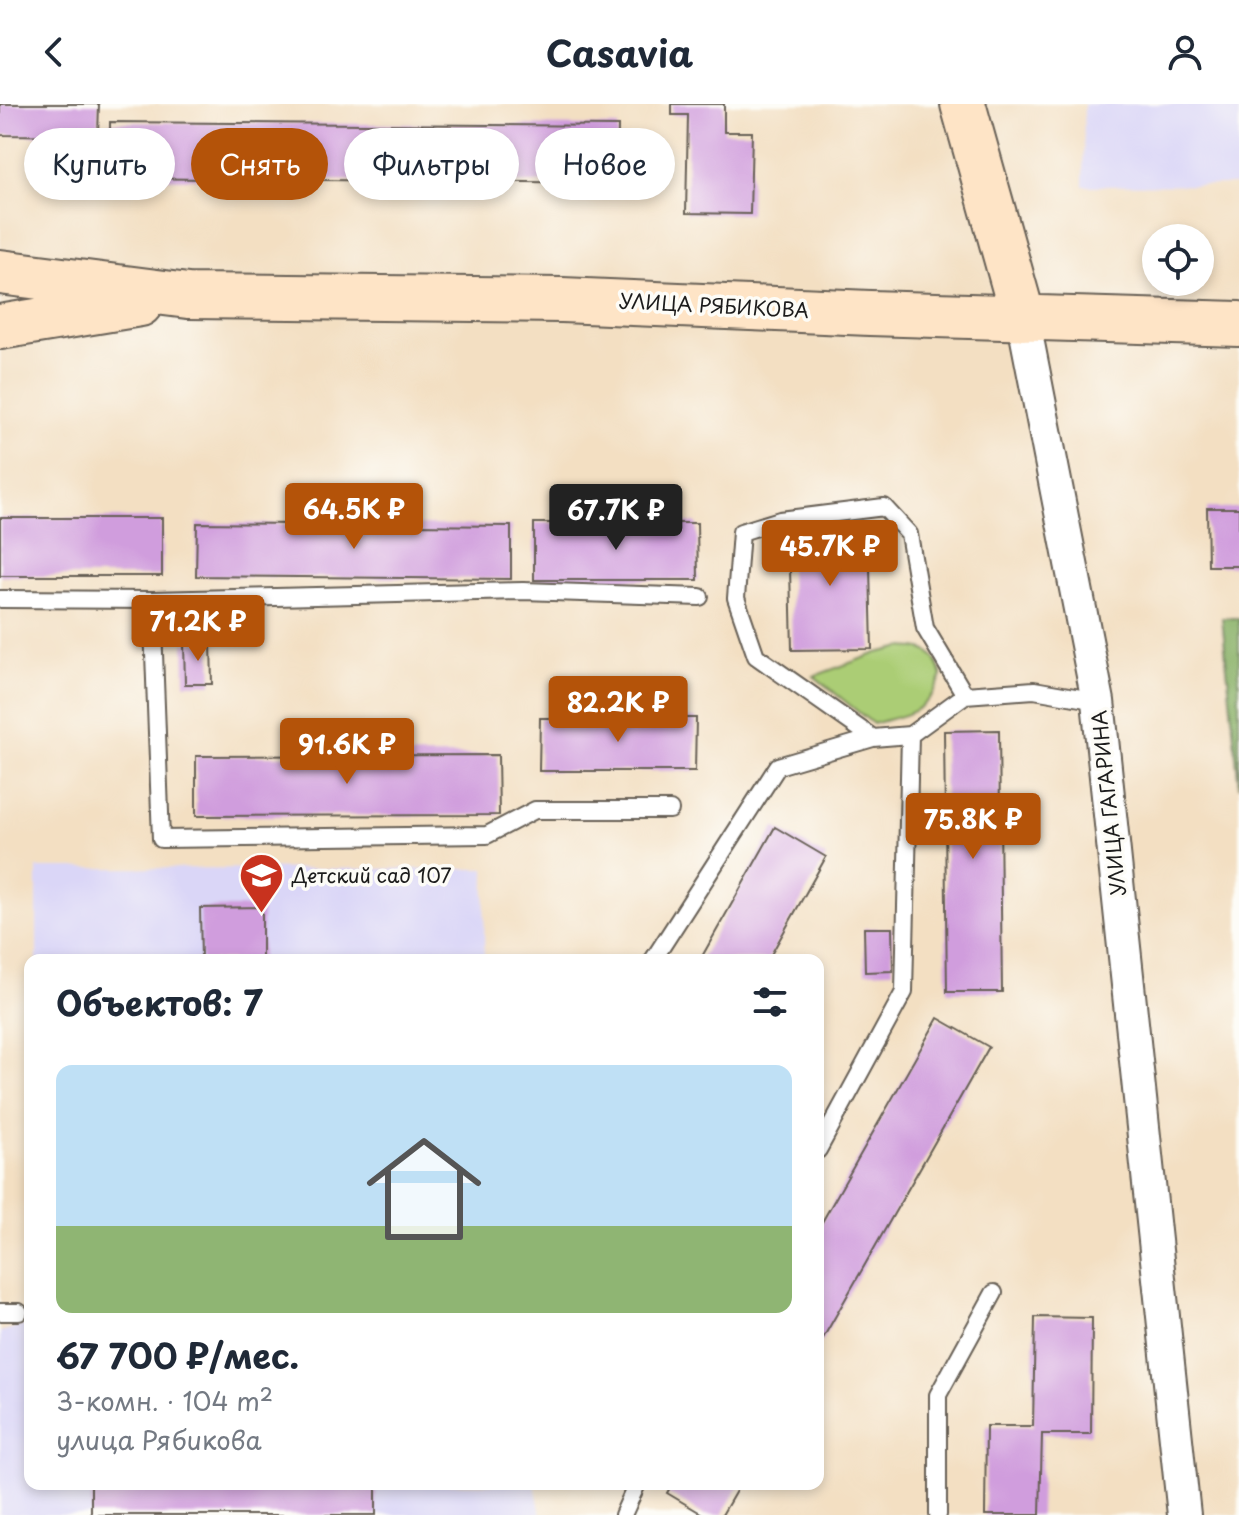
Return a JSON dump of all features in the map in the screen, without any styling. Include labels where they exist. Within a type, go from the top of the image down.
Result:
[{"type":"street","name":"УЛИЦА ГАГАРИНА","points":[[963,104],[1023,318],[1098,701],[1184,1515]]},
{"type":"street","name":"УЛИЦА РЯБИКОВА","points":[[0,272],[188,296],[562,300],[1239,324]]},
{"type":"street","name":"УЛИЦА РЯБИКОВА","points":[[0,327],[188,296]]},
{"type":"lane","points":[[873,738],[756,656],[736,598],[741,532],[780,520],[884,507],[909,534],[925,628],[965,695]]},
{"type":"lane","points":[[0,599],[152,600],[523,591],[700,597]]},
{"type":"lane","points":[[152,600],[161,839],[487,835],[535,810],[670,810]]},
{"type":"lane","points":[[657,954],[778,766],[873,738],[910,735],[965,695],[1034,690],[1098,701]]},
{"type":"lane","points":[[824,1139],[904,992],[910,735]]},
{"type":"lane","points":[[938,1515],[938,1395],[994,1293]]},
{"type":"lane","points":[[0,1312],[19,1312]]},
{"type":"lane","points":[[623,1515],[634,1490]]},
{"type":"shaded area","points":[[1084,104],[1239,104],[1239,185],[1083,186]]},
{"type":"shaded area","name":"Детский сад 107","points":[[37,868],[485,869],[484,954],[37,954]]},
{"type":"shaded area","points":[[24,1326],[24,1490],[536,1490],[541,1515],[0,1515],[0,1332]]},
{"type":"green space","points":[[1222,618],[1239,618],[1239,787]]},
{"type":"green space","points":[[903,647],[930,652],[942,676],[923,705],[897,717],[873,724],[814,676],[877,653]]},
{"type":"building","points":[[0,104],[99,104],[98,128],[24,128],[24,135],[0,135]]},
{"type":"building","points":[[672,104],[724,104],[724,132],[752,132],[750,214],[686,213],[688,115],[672,115]]},
{"type":"building","points":[[110,122],[618,126],[535,128],[535,182],[519,182],[519,128],[344,128],[344,180],[328,180],[328,128],[191,128],[191,179],[175,179],[175,128],[110,128]]},
{"type":"building","points":[[1207,508],[1239,508],[1239,566],[1208,566]]},
{"type":"building","points":[[0,518],[162,518],[162,576],[0,576]]},
{"type":"building","points":[[197,523],[511,526],[511,579],[196,576]]},
{"type":"building","points":[[534,523],[697,523],[698,580],[534,580]]},
{"type":"building","points":[[869,526],[872,649],[792,650],[789,527]]},
{"type":"building","points":[[211,642],[212,684],[185,684],[184,643]]},
{"type":"building","points":[[540,718],[696,718],[695,771],[539,771]]},
{"type":"building","points":[[999,730],[1002,992],[947,992],[944,731]]},
{"type":"building","points":[[498,755],[499,815],[196,816],[196,756]]},
{"type":"building","points":[[775,827],[826,857],[771,954],[703,954]]},
{"type":"building","points":[[262,907],[262,954],[201,954],[200,908]]},
{"type":"building","points":[[864,928],[892,928],[893,971],[865,972]]},
{"type":"building","points":[[938,1018],[989,1047],[824,1336],[824,1218]]},
{"type":"building","points":[[1035,1317],[1092,1318],[1091,1434],[1042,1434],[1040,1515],[985,1515],[986,1426],[1033,1426]]},
{"type":"building","points":[[91,1490],[376,1490],[376,1515],[91,1515]]},
{"type":"building","points":[[669,1490],[737,1490],[722,1515],[704,1515],[667,1493]]},
{"type":"place","name":"Детский сад 107","points":[[261,915]]}]
